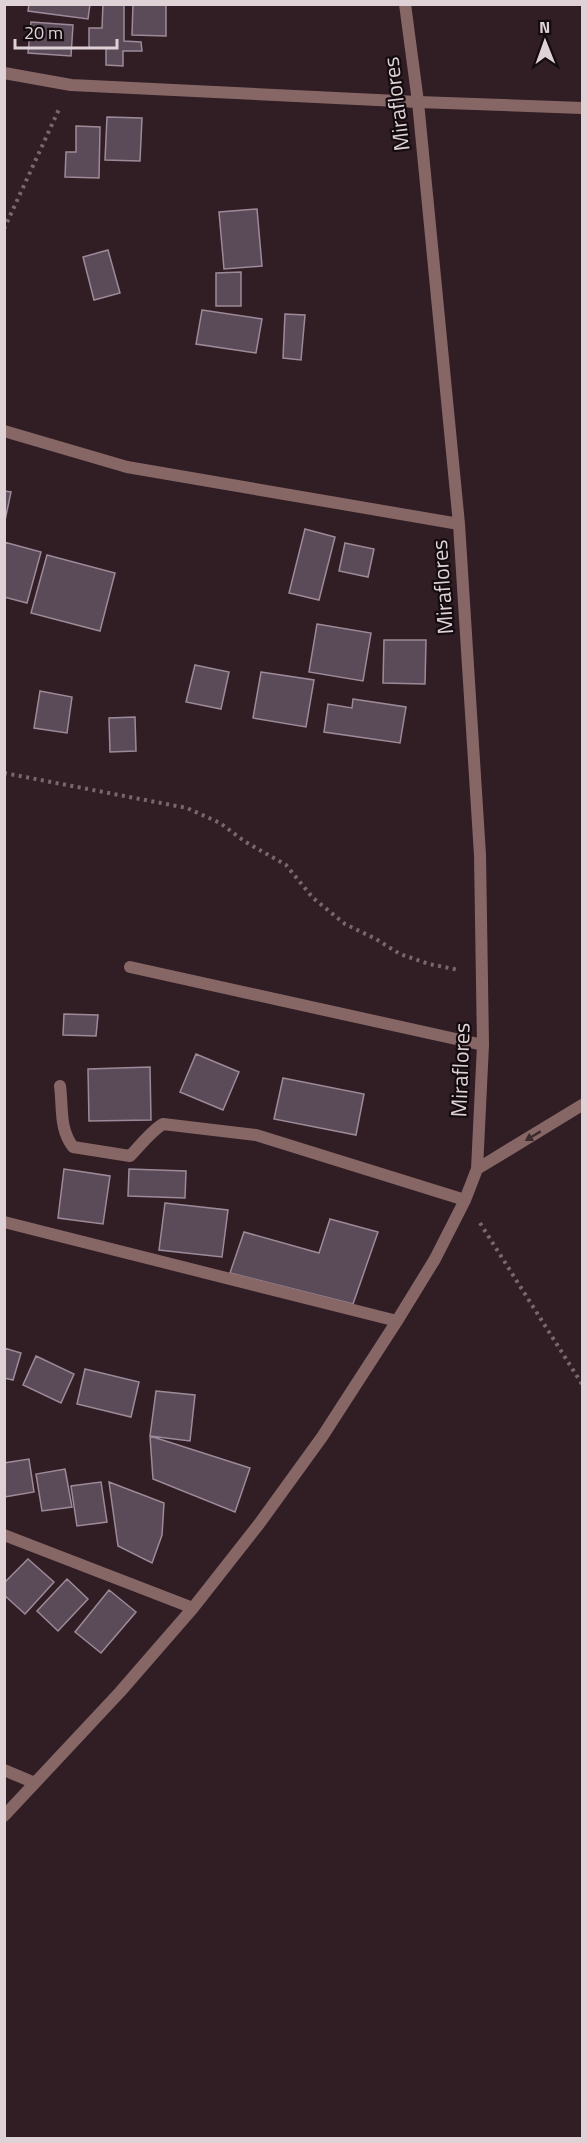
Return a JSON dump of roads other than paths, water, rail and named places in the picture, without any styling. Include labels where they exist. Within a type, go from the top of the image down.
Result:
[{"type":"street","name":"Miraflores","points":[[4,1816],[120,1692],[193,1608],[259,1524],[322,1437],[397,1322],[435,1259],[465,1200],[477,1169],[483,1045],[480,855],[459,524],[418,102],[405,4]]},
{"type":"street","points":[[4,73],[71,85],[582,108]]},
{"type":"street","points":[[4,430],[127,467],[459,524]]},
{"type":"street","points":[[130,967],[483,1045]]},
{"type":"street","points":[[60,1086],[61,1119],[66,1138],[73,1147],[130,1156],[155,1128],[163,1124],[256,1135],[465,1200]]},
{"type":"street","points":[[477,1169],[582,1105]]},
{"type":"street","points":[[4,1222],[397,1322]]},
{"type":"street","points":[[4,1535],[193,1608]]},
{"type":"street","points":[[4,1770],[35,1784]]}]
